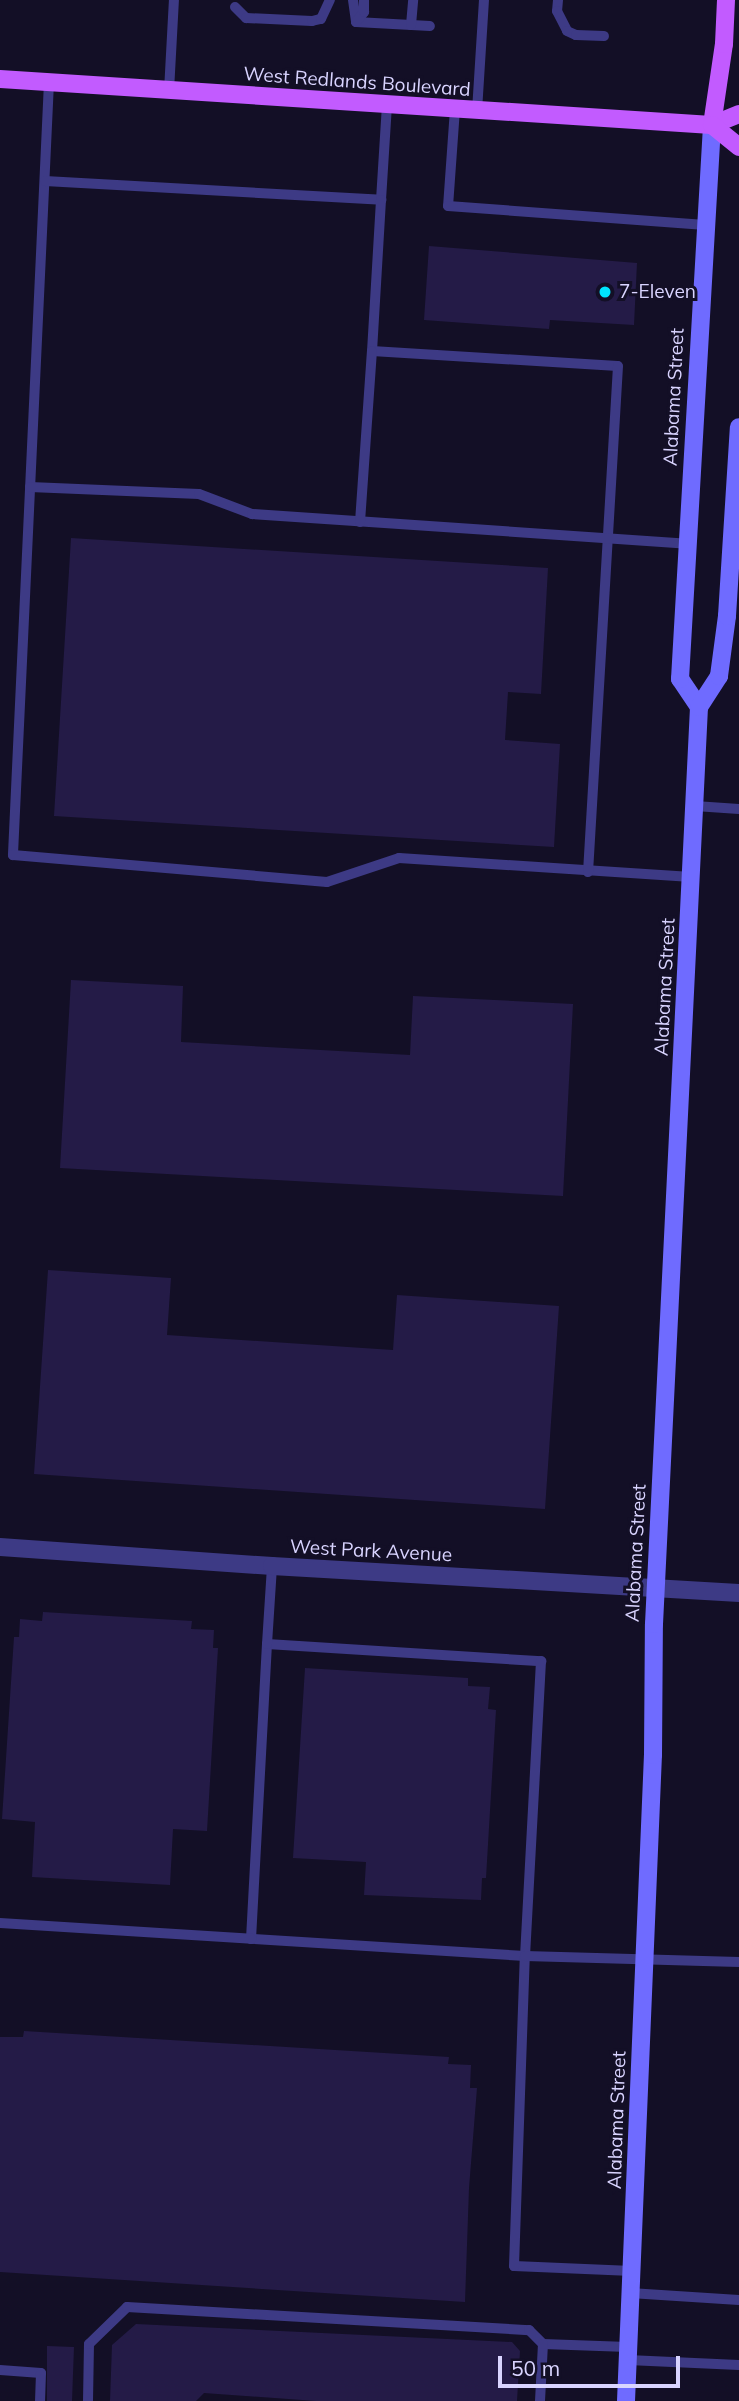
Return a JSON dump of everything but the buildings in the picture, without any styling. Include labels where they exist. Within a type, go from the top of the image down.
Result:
[{"type":"main road","name":"Alabama Street","points":[[626,2401],[653,1755],[655,1588],[699,707],[680,679],[705,225],[712,125],[724,44],[726,0]]},
{"type":"main road","name":"West Redlands Boulevard","points":[[0,79],[712,125],[739,114]]},
{"type":"main road","points":[[712,125],[739,147]]},
{"type":"main road","points":[[699,707],[719,676],[733,616],[739,427]]},
{"type":"street","name":"West Park Avenue","points":[[0,1546],[272,1566],[739,1593]]},
{"type":"lane","points":[[169,91],[174,0]]},
{"type":"lane","points":[[235,7],[246,18],[312,21],[321,19],[330,0]]},
{"type":"lane","points":[[353,0],[356,22]]},
{"type":"lane","points":[[356,22],[363,12],[364,0]]},
{"type":"lane","points":[[411,25],[413,0]]},
{"type":"lane","points":[[477,111],[484,0]]},
{"type":"lane","points":[[558,0],[557,11],[567,31],[576,35],[604,36]]},
{"type":"lane","points":[[356,22],[430,26]]},
{"type":"lane","points":[[49,82],[13,855],[327,882],[399,858],[691,877]]},
{"type":"lane","points":[[360,522],[387,105]]},
{"type":"lane","points":[[455,109],[447,206],[705,225]]},
{"type":"lane","points":[[44,181],[381,200]]},
{"type":"lane","points":[[372,351],[618,366],[588,872]]},
{"type":"lane","points":[[30,487],[199,494],[252,514],[687,544]]},
{"type":"lane","points":[[695,806],[739,809]]},
{"type":"lane","points":[[251,1939],[272,1566]]},
{"type":"lane","points":[[267,1644],[541,1661],[525,1956],[514,2266],[632,2271]]},
{"type":"lane","points":[[0,1923],[525,1956],[739,1962]]},
{"type":"lane","points":[[630,2293],[739,2300]]},
{"type":"lane","points":[[88,2401],[89,2344],[127,2307],[529,2330],[543,2344],[739,2365]]},
{"type":"lane","points":[[540,2401],[543,2344]]},
{"type":"lane","points":[[0,2370],[41,2373],[40,2401]]},
{"type":"place","name":"7-Eleven","points":[[605,292]]}]
